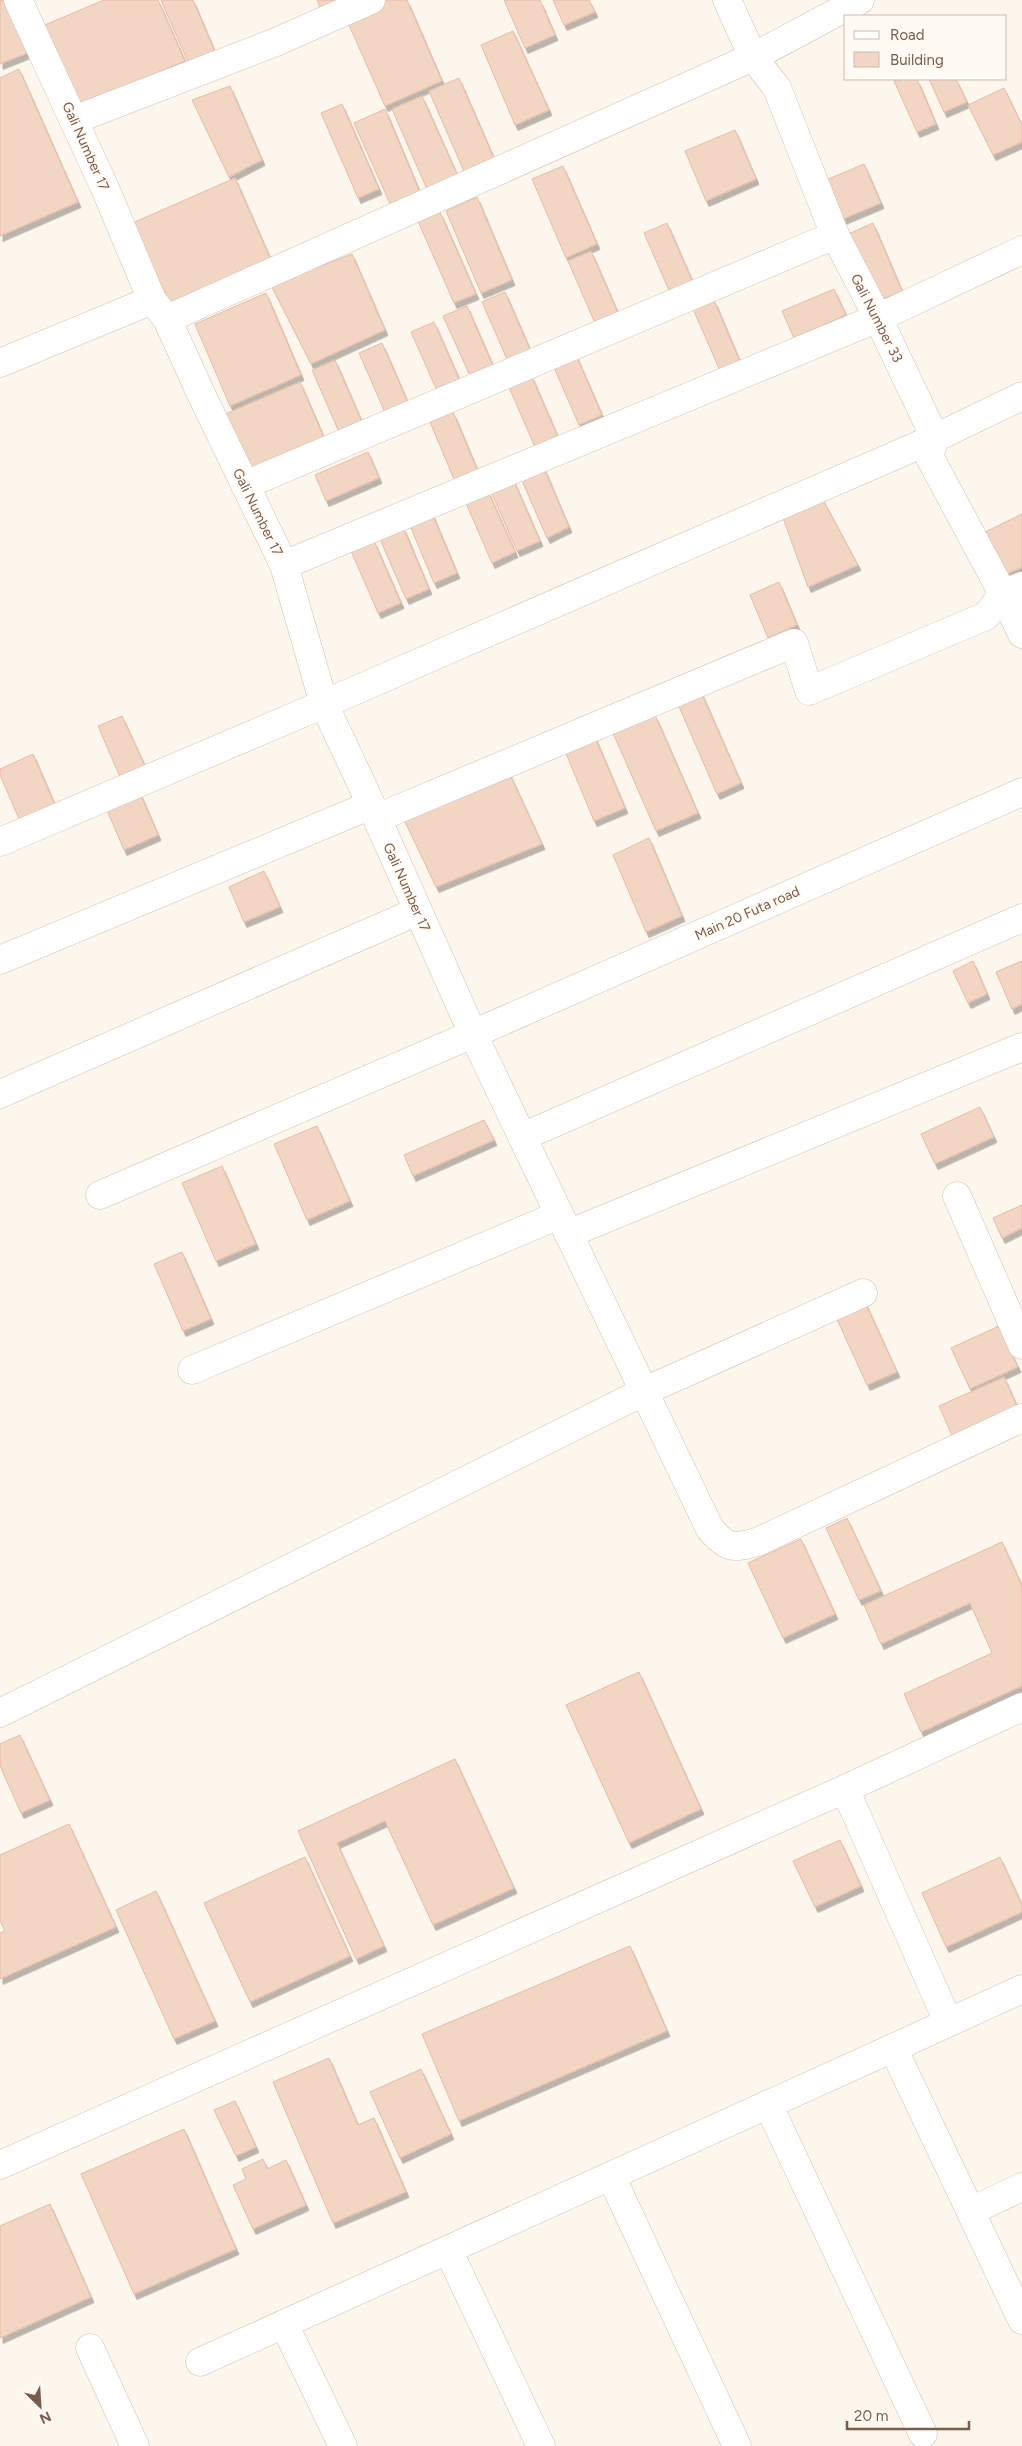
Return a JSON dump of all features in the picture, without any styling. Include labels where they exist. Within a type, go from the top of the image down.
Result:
[{"type":"street","name":"Gali Number 17","points":[[18,0],[159,310],[284,565],[324,704],[374,811],[473,1034],[710,1529],[722,1542],[732,1547],[757,1542],[1022,1418]]},
{"type":"street","points":[[74,120],[276,42],[371,0]]},
{"type":"street","name":"Gali Number 33","points":[[727,0],[753,58],[777,88],[834,235],[878,318],[935,438]]},
{"type":"street","points":[[0,364],[159,310],[753,58],[860,0]]},
{"type":"street","points":[[245,485],[834,235]]},
{"type":"street","points":[[284,565],[878,318],[1022,250]]},
{"type":"street","points":[[0,842],[324,704],[935,438],[1022,396]]},
{"type":"street","points":[[935,438],[929,456],[1013,590],[1022,634]]},
{"type":"street","points":[[0,960],[794,642],[809,691],[986,616],[1013,590]]},
{"type":"street","name":"Main 20 Futa road","points":[[100,1195],[473,1034],[1022,792]]},
{"type":"street","points":[[0,1094],[418,911]]},
{"type":"street","points":[[522,1137],[1022,918]]},
{"type":"street","points":[[192,1370],[1022,1047]]},
{"type":"street","points":[[957,1196],[1022,1345]]},
{"type":"street","points":[[0,1712],[645,1391],[863,1293]]},
{"type":"street","points":[[0,2165],[845,1789],[1022,1708]]},
{"type":"street","points":[[845,1789],[948,2022]]},
{"type":"street","points":[[200,2362],[1022,1989]]},
{"type":"street","points":[[892,2048],[1022,2320]]},
{"type":"street","points":[[768,2104],[923,2434]]},
{"type":"street","points":[[611,2176],[737,2446]]},
{"type":"street","points":[[971,2211],[1022,2187]]},
{"type":"street","points":[[448,2250],[541,2446]]},
{"type":"street","points":[[284,2324],[343,2446]]},
{"type":"street","points":[[90,2348],[135,2446]]},
{"type":"building","points":[[0,0],[7,0],[30,52],[0,64]]},
{"type":"building","points":[[104,0],[158,0],[185,61],[75,108],[40,27]]},
{"type":"building","points":[[161,0],[193,0],[215,52],[189,64]]},
{"type":"building","points":[[317,0],[344,0],[321,10]]},
{"type":"building","points":[[382,0],[407,0],[442,81],[385,106],[345,16]]},
{"type":"building","points":[[504,0],[540,0],[555,35],[525,48]]},
{"type":"building","points":[[553,0],[589,0],[595,12],[564,25]]},
{"type":"building","points":[[513,31],[549,110],[515,125],[481,45]]},
{"type":"building","points":[[19,69],[78,202],[0,236],[0,78]]},
{"type":"building","points":[[459,78],[496,163],[466,176],[429,91]]},
{"type":"building","points":[[917,80],[936,124],[917,132],[894,81]]},
{"type":"building","points":[[929,80],[956,80],[967,102],[944,112]]},
{"type":"building","points":[[230,86],[262,160],[229,177],[192,100]]},
{"type":"building","points":[[1004,88],[1022,125],[1022,142],[993,155],[968,105]]},
{"type":"building","points":[[422,96],[460,181],[429,194],[392,109]]},
{"type":"building","points":[[342,104],[379,189],[358,198],[321,113]]},
{"type":"building","points":[[385,109],[421,195],[392,208],[354,123]]},
{"type":"building","points":[[735,130],[756,179],[706,201],[685,151]]},
{"type":"building","points":[[864,164],[881,203],[836,222],[819,183]]},
{"type":"building","points":[[563,166],[597,244],[566,258],[532,179]]},
{"type":"building","points":[[235,178],[271,260],[164,306],[128,225]]},
{"type":"building","points":[[477,197],[512,280],[481,293],[446,211]]},
{"type":"building","points":[[440,212],[476,294],[454,303],[418,221]]},
{"type":"building","points":[[667,223],[694,285],[671,295],[644,233]]},
{"type":"building","points":[[873,223],[902,291],[876,302],[846,235]]},
{"type":"building","points":[[591,251],[618,313],[595,323],[568,261]]},
{"type":"building","points":[[352,254],[385,330],[311,364],[271,285]]},
{"type":"building","points":[[834,289],[846,315],[794,338],[782,311]]},
{"type":"building","points":[[505,292],[532,354],[509,364],[482,302]]},
{"type":"building","points":[[266,293],[301,375],[230,406],[195,324]]},
{"type":"building","points":[[714,300],[741,364],[721,373],[693,309]]},
{"type":"building","points":[[467,306],[494,368],[471,378],[443,316]]},
{"type":"building","points":[[434,322],[461,383],[438,393],[411,332]]},
{"type":"building","points":[[382,343],[409,405],[386,415],[359,353]]},
{"type":"building","points":[[575,353],[602,415],[579,425],[552,363]]},
{"type":"building","points":[[335,360],[362,422],[339,432],[312,370]]},
{"type":"building","points":[[531,375],[558,437],[535,447],[508,385]]},
{"type":"building","points":[[300,382],[325,440],[249,473],[223,415]]},
{"type":"building","points":[[453,412],[479,474],[456,484],[430,422]]},
{"type":"building","points":[[368,452],[379,478],[326,501],[315,475]]},
{"type":"building","points":[[543,466],[569,527],[547,538],[520,476]]},
{"type":"building","points":[[513,479],[540,541],[517,551],[490,489]]},
{"type":"building","points":[[488,491],[515,552],[492,563],[465,501]]},
{"type":"building","points":[[822,498],[858,565],[808,587],[783,518]]},
{"type":"building","points":[[431,511],[457,573],[434,583],[408,521]]},
{"type":"building","points":[[1022,514],[1022,567],[1003,576],[983,533]]},
{"type":"building","points":[[403,527],[429,589],[406,599],[379,537]]},
{"type":"building","points":[[374,541],[401,603],[378,613],[351,551]]},
{"type":"building","points":[[779,582],[797,625],[768,638],[750,595]]},
{"type":"building","points":[[698,685],[741,783],[717,794],[674,695]]},
{"type":"building","points":[[655,715],[698,813],[656,831],[613,733]]},
{"type":"building","points":[[122,716],[145,766],[120,777],[98,726]]},
{"type":"building","points":[[594,735],[625,808],[594,821],[565,751]]},
{"type":"building","points":[[33,754],[55,805],[20,821],[0,775],[0,769]]},
{"type":"building","points":[[507,768],[542,844],[436,887],[400,811]]},
{"type":"building","points":[[140,793],[158,835],[124,850],[106,808]]},
{"type":"building","points":[[649,838],[682,916],[646,932],[613,855]]},
{"type":"building","points":[[264,871],[280,907],[244,922],[229,887]]},
{"type":"building","points":[[973,961],[987,994],[968,1003],[953,971]]},
{"type":"building","points":[[1022,961],[1022,1004],[1012,1009],[996,972]]},
{"type":"building","points":[[980,1107],[994,1137],[935,1164],[921,1134]]},
{"type":"building","points":[[484,1120],[494,1140],[413,1176],[404,1155]]},
{"type":"building","points":[[317,1126],[350,1201],[307,1220],[274,1144]]},
{"type":"building","points":[[222,1166],[256,1244],[216,1261],[182,1183]]},
{"type":"building","points":[[1022,1205],[1022,1228],[1002,1238],[993,1218]]},
{"type":"building","points":[[182,1252],[211,1319],[183,1331],[154,1264]]},
{"type":"building","points":[[865,1302],[897,1372],[867,1385],[835,1315]]},
{"type":"building","points":[[999,1326],[1018,1367],[970,1389],[951,1348]]},
{"type":"building","points":[[1004,1377],[1020,1413],[955,1442],[939,1406]]},
{"type":"building","points":[[847,1518],[881,1591],[859,1600],[826,1528]]},
{"type":"building","points":[[801,1539],[835,1614],[783,1638],[748,1563]]},
{"type":"building","points":[[1002,1542],[1022,1586],[1022,1686],[921,1732],[904,1694],[992,1653],[970,1603],[881,1644],[864,1605]]},
{"type":"building","points":[[639,1672],[701,1809],[629,1843],[566,1705]]},
{"type":"building","points":[[20,1735],[50,1800],[21,1813],[0,1766],[0,1744]]},
{"type":"building","points":[[455,1759],[514,1888],[433,1925],[385,1821],[337,1843],[384,1946],[356,1959],[298,1831]]},
{"type":"building","points":[[69,1824],[116,1927],[0,1979],[0,1933],[5,1931],[0,1921],[0,1855]]},
{"type":"building","points":[[840,1840],[861,1886],[815,1907],[793,1861]]},
{"type":"building","points":[[305,1857],[350,1956],[250,2002],[204,1903]]},
{"type":"building","points":[[1000,1857],[1022,1905],[1022,1912],[946,1947],[922,1893]]},
{"type":"building","points":[[156,1891],[215,2021],[174,2039],[116,1910]]},
{"type":"building","points":[[630,1946],[667,2031],[459,2121],[422,2034]]},
{"type":"building","points":[[329,2058],[358,2125],[374,2118],[406,2192],[333,2223],[273,2082]]},
{"type":"building","points":[[421,2069],[451,2134],[400,2158],[370,2092]]},
{"type":"building","points":[[235,2101],[256,2147],[236,2156],[214,2110]]},
{"type":"building","points":[[184,2129],[236,2249],[134,2294],[81,2174]]},
{"type":"building","points":[[263,2159],[267,2169],[286,2160],[306,2205],[253,2229],[233,2185],[246,2179],[242,2169]]},
{"type":"building","points":[[50,2204],[91,2297],[0,2338],[0,2226]]}]
